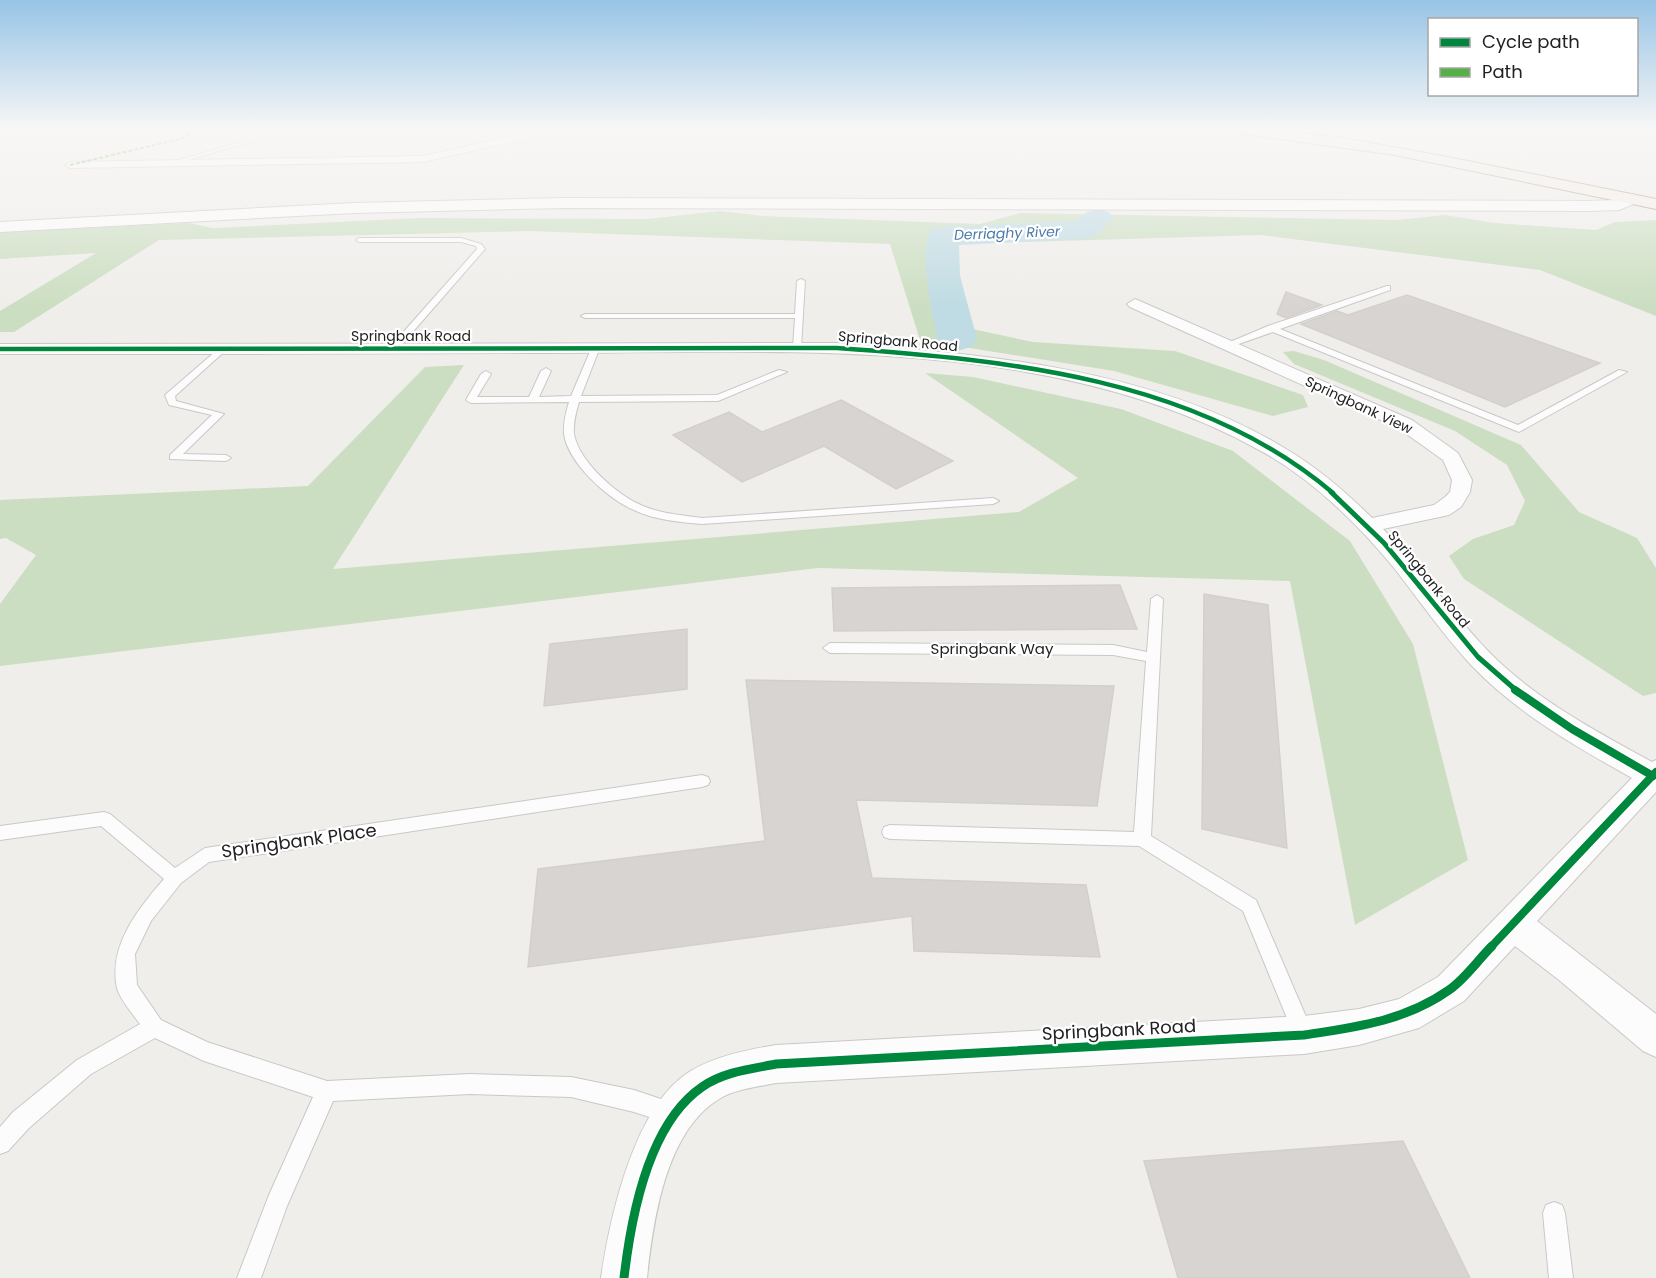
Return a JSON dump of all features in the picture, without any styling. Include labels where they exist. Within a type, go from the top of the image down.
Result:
[{"type":"main road","points":[[1584,189],[1656,204]]},
{"type":"street","points":[[0,227],[259,212],[468,204],[689,202],[1589,206],[1619,205],[1634,199]]},
{"type":"street","name":"Springbank View","points":[[1135,304],[1405,424],[1451,457],[1462,480],[1460,492],[1453,502],[1431,513],[1368,525]]},
{"type":"street","name":"Springbank Road","points":[[0,349],[797,347],[907,353],[996,363],[1070,377],[1154,399],[1198,414],[1266,446],[1303,470],[1368,525],[1431,602],[1497,674],[1570,728],[1654,774],[1451,989],[1406,1015],[1359,1027],[1304,1035],[776,1064],[732,1073],[700,1088],[673,1114],[644,1178],[624,1278]]},
{"type":"street","points":[[1512,923],[1572,968],[1656,1038]]},
{"type":"lane","points":[[359,240],[461,240],[479,245],[481,249],[394,348]]},
{"type":"lane","points":[[797,347],[801,281]]},
{"type":"lane","points":[[1227,345],[1387,288]]},
{"type":"lane","points":[[585,316],[798,316]]},
{"type":"lane","points":[[1271,328],[1519,429],[1622,372]]},
{"type":"lane","points":[[596,347],[570,418],[568,432],[580,458],[621,501],[644,512],[673,518],[702,520],[993,501]]},
{"type":"lane","points":[[223,348],[170,395],[172,404],[219,414],[174,457],[225,458]]},
{"type":"lane","points":[[532,399],[546,371]]},
{"type":"lane","points":[[486,374],[471,399],[718,398],[783,372]]},
{"type":"lane","points":[[1142,839],[1157,599]]},
{"type":"lane","name":"Springbank Way","points":[[830,648],[1113,650],[1153,658]]},
{"type":"lane","name":"Springbank Place","points":[[673,1114],[634,1101],[571,1087],[470,1084],[327,1091],[204,1051],[154,1027],[127,988],[126,954],[144,915],[175,878],[205,855],[702,781]]},
{"type":"lane","points":[[0,833],[104,819],[175,878]]},
{"type":"lane","points":[[890,832],[1142,839],[1250,906],[1304,1035]]},
{"type":"lane","points":[[0,1143],[21,1120],[84,1067],[154,1027]]},
{"type":"lane","points":[[249,1278],[277,1203],[327,1091]]},
{"type":"lane","points":[[1554,1212],[1561,1278]]},
{"type":"green space","points":[[720,211],[763,216],[980,224],[1020,213],[1397,220],[1445,215],[1495,223],[1596,230],[1615,222],[1656,220],[1656,316],[1540,270],[1261,235],[953,244],[972,329],[1033,342],[1175,351],[1303,395],[1308,407],[1273,416],[1114,371],[920,340],[890,244],[530,231],[159,240],[14,332],[0,332],[0,311],[96,253],[0,259],[0,232],[189,223],[213,228],[420,218],[646,219]]},
{"type":"green space","points":[[1294,351],[1324,360],[1521,445],[1579,512],[1637,538],[1656,568],[1656,693],[1643,696],[1464,579],[1449,556],[1473,539],[1514,525],[1525,501],[1507,465],[1455,431],[1294,364],[1283,352]]},
{"type":"green space","points":[[464,365],[333,569],[1019,512],[1078,478],[925,373],[973,377],[1121,409],[1233,451],[1350,541],[1413,644],[1468,860],[1355,925],[1290,581],[818,568],[0,666],[0,604],[36,555],[6,538],[0,539],[0,500],[308,486],[425,367]]},
{"type":"building","points":[[1286,292],[1322,305],[1286,318],[1277,314]]},
{"type":"building","points":[[1407,295],[1600,363],[1505,407],[1301,324],[1337,311],[1348,315]]},
{"type":"building","points":[[841,400],[953,461],[896,489],[824,446],[742,482],[673,435],[729,412],[762,432]]},
{"type":"building","points":[[1120,585],[1137,629],[834,631],[832,588]]},
{"type":"building","points":[[1204,594],[1268,605],[1287,848],[1202,829]]},
{"type":"building","points":[[687,629],[687,689],[544,706],[550,644]]},
{"type":"building","points":[[746,680],[1114,686],[1097,806],[856,800],[872,878],[1086,885],[1100,957],[914,951],[912,916],[528,967],[538,869],[765,841]]},
{"type":"building","points":[[1403,1141],[1470,1278],[1178,1278],[1144,1161]]},
{"type":"waterway","name":"Derriaghy River","points":[[957,339],[943,276],[943,236],[1083,230],[1098,218]]},
{"type":"cycle path","points":[[0,349],[837,348],[1002,364],[1112,386],[1216,421],[1265,445],[1306,472],[1344,503],[1384,543],[1478,657],[1496,674],[1552,716],[1653,776]]},
{"type":"cycle path","points":[[624,1278],[631,1230],[646,1174],[657,1146],[670,1122],[685,1102],[711,1082],[738,1072],[776,1064],[1304,1035],[1359,1027],[1406,1015],[1451,989],[1656,772]]}]
